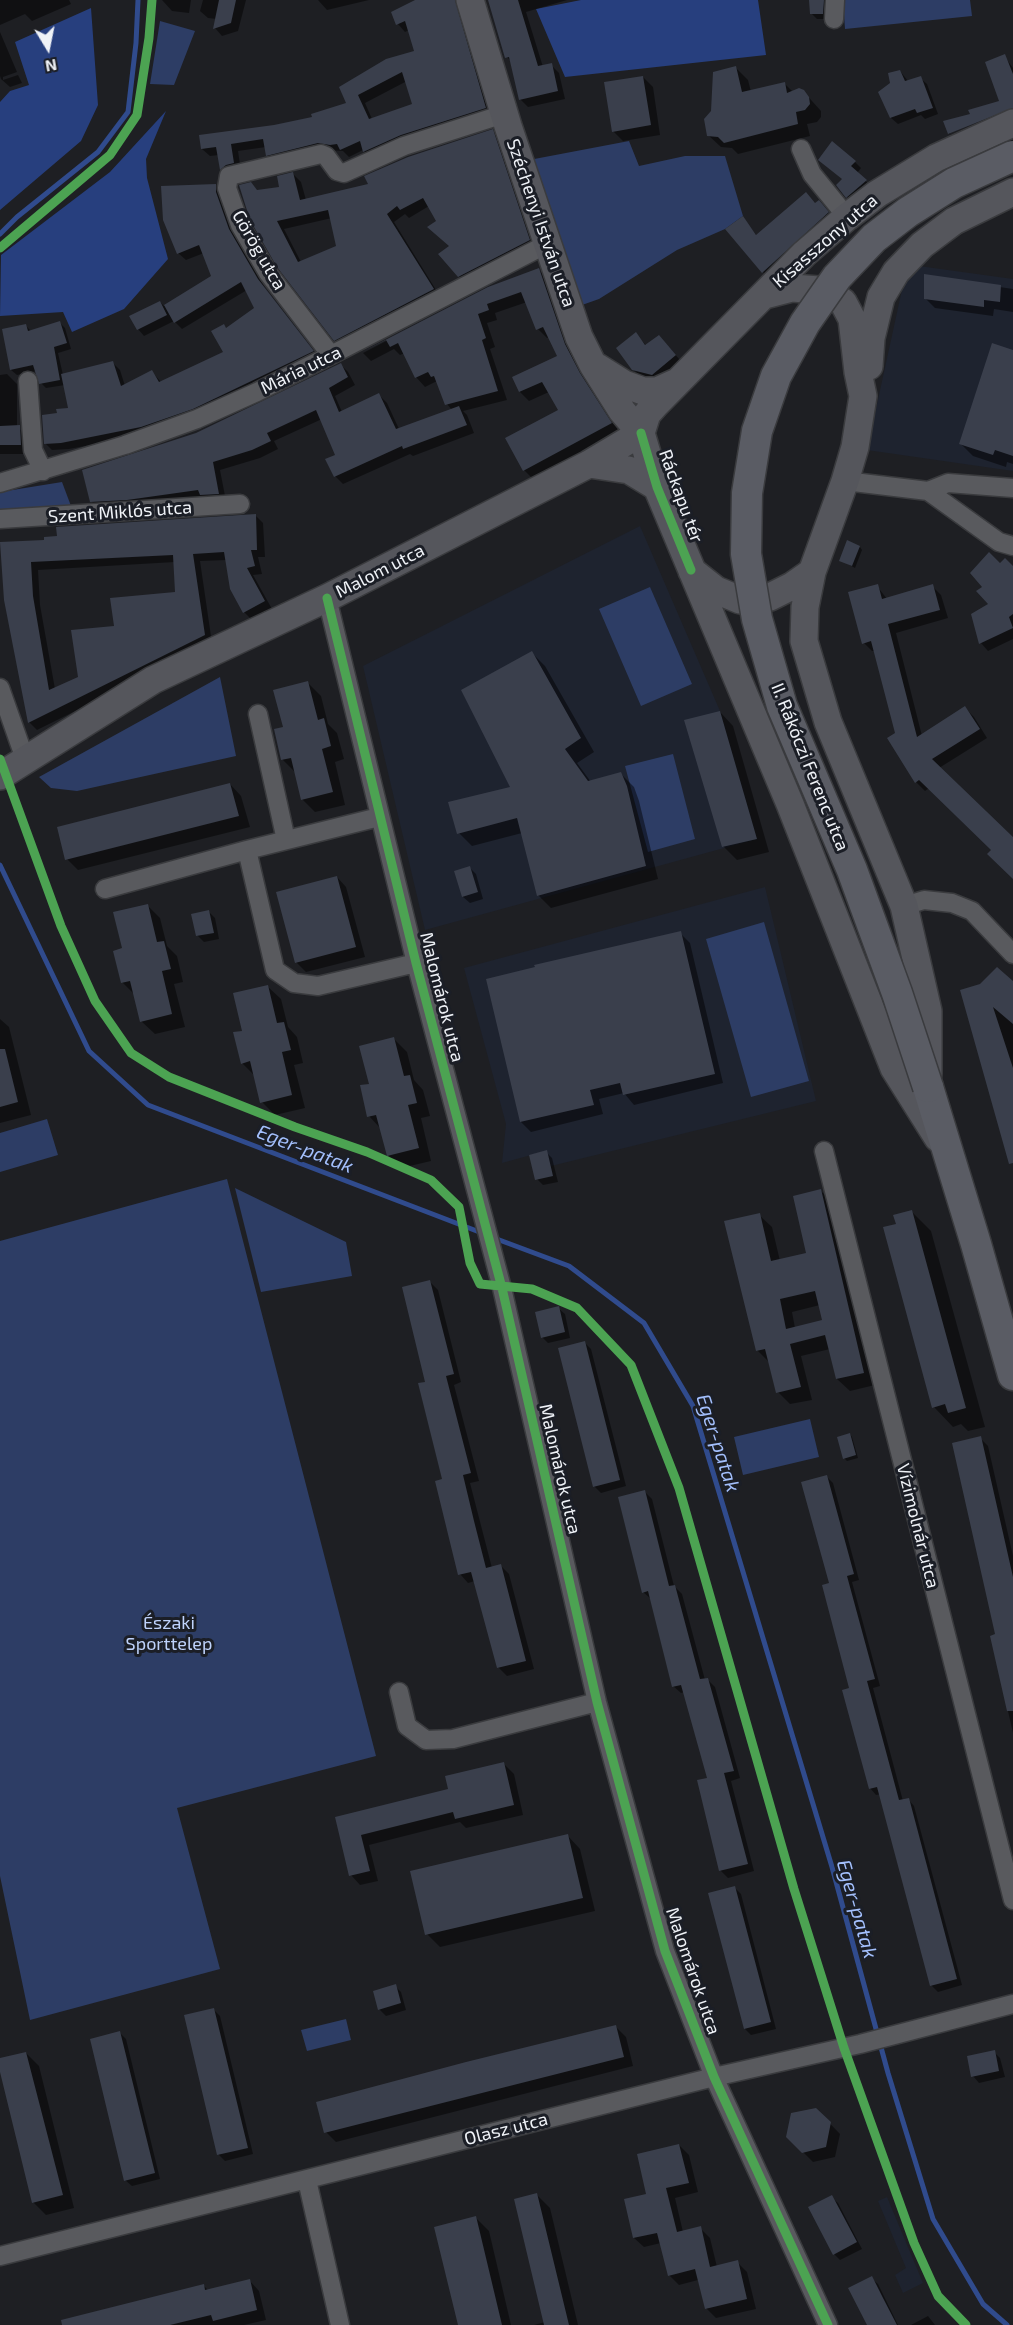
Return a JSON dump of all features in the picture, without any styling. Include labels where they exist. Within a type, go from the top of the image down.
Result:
[{"type":"main road","name":"Széchenyi István utca","points":[[470,0],[504,114],[579,337],[593,365],[622,411],[641,433]]},
{"type":"main road","name":"Kisasszony utca","points":[[765,295],[804,254],[877,194],[936,158],[1013,123]]},
{"type":"main road","name":"II. Rákóczi Ferenc utca","points":[[1013,156],[954,183],[908,212],[874,238],[837,277],[805,323],[776,376],[758,431],[747,493],[746,554],[755,608],[782,706],[856,880],[897,993],[949,1155],[1013,1375]]},
{"type":"main road","points":[[812,572],[855,447],[868,373],[871,338],[880,297],[896,272],[922,245],[954,221],[1013,192]]},
{"type":"main road","points":[[765,295],[792,288],[819,290],[843,302],[852,320],[863,396]]},
{"type":"main road","name":"Ráckapu tér","points":[[765,295],[647,414],[641,433],[657,487],[691,570],[716,590],[740,600],[770,597],[792,586],[812,572]]},
{"type":"main road","points":[[593,365],[624,384],[642,391],[657,391],[678,382]]},
{"type":"main road","name":"Malom utca","points":[[0,776],[153,680],[327,598],[589,464],[641,433]]},
{"type":"main road","points":[[589,464],[629,470],[657,487]]},
{"type":"main road","name":"II. Rákóczi Ferenc utca","points":[[691,570],[790,804],[894,1068],[949,1155]]},
{"type":"main road","name":"II. Rákóczi Ferenc utca","points":[[812,572],[805,607],[804,640],[828,722],[904,906],[928,1011],[928,1087]]},
{"type":"main road","points":[[770,597],[792,617],[804,640]]},
{"type":"street","points":[[834,19],[835,0]]},
{"type":"street","name":"Görög utca","points":[[332,355],[268,273],[240,225],[226,188],[229,176],[321,154],[326,156],[337,171],[344,173],[404,146],[504,114]]},
{"type":"street","points":[[801,149],[812,174],[847,218]]},
{"type":"street","name":"Mária utca","points":[[0,483],[43,471],[197,418],[257,392],[549,243]]},
{"type":"street","points":[[28,381],[33,450],[43,471]]},
{"type":"street","points":[[845,481],[928,491],[948,483],[1013,488]]},
{"type":"street","points":[[928,491],[999,542],[1013,546]]},
{"type":"street","name":"Szent Miklós utca","points":[[0,519],[240,504]]},
{"type":"street","name":"Malomárok utca","points":[[327,598],[379,817],[500,1284],[597,1702],[664,1951],[714,2076],[828,2325]]},
{"type":"street","points":[[0,688],[25,759]]},
{"type":"street","points":[[258,714],[286,840]]},
{"type":"street","points":[[105,889],[379,817]]},
{"type":"street","name":"Malomárok utca","points":[[247,850],[275,970],[294,983],[318,986],[416,963]]},
{"type":"street","points":[[904,906],[924,900],[952,903],[972,911],[1013,954]]},
{"type":"street","name":"Vízimolnár utca","points":[[824,1151],[1013,1900]]},
{"type":"street","points":[[399,1692],[407,1726],[426,1740],[453,1739],[597,1702]]},
{"type":"street","name":"Olasz utca","points":[[0,2256],[714,2076],[860,2044],[1013,2004]]},
{"type":"street","points":[[307,2180],[340,2325]]},
{"type":"shaded area","points":[[581,0],[758,0],[766,55],[565,77],[536,9]]},
{"type":"shaded area","points":[[91,8],[98,105],[81,141],[0,210],[0,102],[10,91],[29,85],[15,42]]},
{"type":"shaded area","points":[[166,111],[146,159],[147,178],[168,259],[124,309],[72,332],[63,312],[0,316],[1,255],[110,172]]},
{"type":"shaded area","points":[[919,266],[1013,279],[1013,471],[867,450],[903,285]]},
{"type":"shaded area","points":[[640,526],[720,711],[757,839],[425,930],[363,666]]},
{"type":"shaded area","points":[[765,887],[816,1101],[551,1166],[546,1151],[502,1163],[506,1124],[464,968]]},
{"type":"shaded area","points":[[887,2197],[923,2283],[903,2293],[895,2275],[906,2268],[878,2201]]},
{"type":"green space","points":[[843,0],[970,0],[972,16],[845,29]]},
{"type":"green space","points":[[160,21],[195,31],[174,85],[150,84]]},
{"type":"green space","points":[[629,141],[639,166],[685,156],[725,156],[743,216],[725,229],[677,250],[599,299],[582,305],[529,160]]},
{"type":"green space","points":[[62,482],[71,506],[0,510],[0,492]]},
{"type":"green space","points":[[650,587],[692,684],[641,706],[599,609]]},
{"type":"green space","points":[[220,677],[236,756],[77,791],[51,788],[39,777]]},
{"type":"green space","points":[[673,754],[695,839],[648,852],[625,766]]},
{"type":"green space","points":[[764,922],[809,1081],[751,1097],[706,939]]},
{"type":"green space","points":[[47,1119],[58,1155],[0,1172],[0,1133]]},
{"type":"green space","name":"Északi Sporttelep","points":[[227,1179],[376,1756],[177,1808],[220,1969],[30,2020],[0,1876],[0,1241]]},
{"type":"green space","points":[[235,1188],[346,1242],[352,1276],[261,1292]]},
{"type":"green space","points":[[810,1419],[819,1457],[743,1475],[734,1437]]},
{"type":"green space","points":[[346,2019],[351,2040],[307,2051],[301,2030]]},
{"type":"building","points":[[219,0],[236,0],[231,23],[213,29]]},
{"type":"building","points":[[415,0],[455,0],[486,108],[401,135],[363,152],[360,141],[340,150],[337,144],[318,143],[266,156],[263,139],[231,144],[234,163],[220,170],[216,147],[201,149],[199,135],[274,125],[312,117],[311,114],[346,103],[339,87],[386,59],[414,51],[405,21],[396,25],[391,12]],"holes":[[[402,72],[412,104],[369,119],[358,95]]]},
{"type":"building","points":[[488,0],[518,0],[538,66],[552,63],[558,91],[519,100],[509,57],[505,58]]},
{"type":"building","points":[[809,0],[824,0],[823,14],[810,14]]},
{"type":"building","points":[[1005,54],[1013,74],[1013,108],[948,134],[943,121],[970,114],[968,110],[999,101],[985,62]]},
{"type":"building","points":[[736,66],[742,92],[785,82],[787,93],[799,88],[804,90],[809,97],[810,104],[805,110],[796,112],[798,124],[724,143],[718,137],[707,136],[704,119],[711,111],[713,72]]},
{"type":"building","points":[[900,70],[905,81],[921,76],[933,108],[917,113],[915,109],[890,118],[878,92],[890,83],[888,73]]},
{"type":"building","points":[[643,76],[651,125],[612,132],[604,82]]},
{"type":"building","points":[[493,129],[530,240],[458,277],[438,254],[449,246],[427,227],[436,221],[423,198],[400,210],[397,206],[387,214],[434,289],[334,341],[277,267],[250,220],[239,185],[251,182],[257,190],[279,187],[277,176],[293,172],[300,200],[368,184],[364,176],[408,157]],"holes":[[[328,210],[336,246],[298,262],[277,221]]]},
{"type":"building","points":[[832,141],[856,161],[851,166],[867,180],[846,198],[836,185],[842,179],[818,160]]},
{"type":"building","points":[[216,184],[216,192],[229,229],[258,279],[314,351],[193,409],[141,427],[61,443],[44,444],[42,415],[57,413],[56,409],[68,408],[61,374],[113,361],[121,386],[152,370],[159,382],[223,352],[211,331],[224,324],[226,328],[254,308],[241,282],[174,323],[164,305],[211,276],[199,245],[177,254],[163,220],[161,186]]},
{"type":"building","points":[[806,192],[815,203],[819,200],[829,212],[762,273],[725,229],[743,216],[756,235]]},
{"type":"building","points":[[539,268],[565,344],[580,373],[612,423],[523,471],[505,438],[558,410],[542,382],[519,392],[512,377],[557,356],[543,327],[536,330],[521,292],[487,304],[489,310],[478,314],[486,338],[482,340],[498,391],[445,405],[434,376],[431,377],[428,372],[415,378],[398,343],[390,347],[386,340],[360,353],[488,287]]},
{"type":"building","points":[[924,274],[1001,285],[1000,302],[984,300],[984,307],[924,299]]},
{"type":"building","points":[[160,301],[167,315],[137,330],[129,316]]},
{"type":"building","points":[[60,321],[67,343],[54,347],[60,380],[39,384],[33,365],[10,370],[2,329],[26,324],[28,331]]},
{"type":"building","points":[[636,332],[645,345],[659,335],[676,355],[652,375],[632,370],[616,348]]},
{"type":"building","points":[[992,343],[1013,350],[1013,456],[995,450],[993,455],[959,444]]},
{"type":"building","points":[[341,363],[348,377],[329,388],[339,412],[379,393],[396,429],[459,406],[467,425],[403,449],[402,446],[334,477],[325,459],[335,455],[316,410],[267,433],[271,441],[252,450],[213,462],[219,494],[200,495],[198,490],[127,500],[90,502],[82,470],[196,433]]},
{"type":"building","points":[[20,425],[21,445],[0,445],[0,426]]},
{"type":"building","points":[[256,514],[257,550],[251,550],[255,566],[247,568],[265,601],[243,613],[230,589],[224,552],[193,554],[205,635],[28,723],[4,600],[0,542],[44,540],[44,537],[57,536],[56,527]],"holes":[[[173,555],[175,592],[110,598],[114,626],[71,630],[78,677],[49,690],[33,596],[31,562]]]},
{"type":"building","points":[[847,540],[860,546],[852,566],[839,561]]},
{"type":"building","points":[[989,552],[1000,563],[1005,558],[1013,566],[1013,614],[1009,617],[1013,628],[979,644],[971,614],[988,604],[976,591],[982,587],[970,573]]},
{"type":"building","points":[[878,584],[882,599],[933,584],[940,610],[888,624],[917,737],[965,706],[980,729],[932,759],[1013,837],[1013,879],[987,854],[991,850],[919,780],[915,783],[887,738],[895,733],[871,641],[862,644],[848,592]]},
{"type":"building","points":[[532,651],[581,738],[565,749],[588,781],[621,772],[627,786],[646,866],[537,896],[517,818],[457,834],[448,802],[510,787],[461,690]]},
{"type":"building","points":[[308,681],[318,720],[324,718],[331,746],[322,749],[333,792],[301,800],[291,758],[281,760],[274,729],[283,727],[273,690]]},
{"type":"building","points":[[720,711],[757,839],[722,847],[684,720]]},
{"type":"building","points":[[230,783],[239,816],[65,860],[57,827]]},
{"type":"building","points":[[470,866],[478,892],[462,897],[454,871]]},
{"type":"building","points":[[337,876],[356,947],[295,963],[276,892]]},
{"type":"building","points":[[148,904],[157,942],[164,941],[171,969],[162,971],[172,1014],[140,1022],[130,981],[121,983],[113,951],[122,948],[113,912]]},
{"type":"building","points":[[209,910],[214,933],[196,936],[191,914]]},
{"type":"building","points":[[681,931],[715,1074],[623,1095],[620,1083],[590,1090],[594,1105],[520,1122],[486,979],[535,967],[534,965]]},
{"type":"building","points":[[997,967],[1013,981],[1013,1024],[993,1007],[1013,1068],[1013,1163],[1009,1164],[960,990],[980,984]]},
{"type":"building","points":[[268,985],[277,1023],[284,1022],[291,1050],[282,1052],[292,1095],[260,1103],[250,1061],[241,1064],[233,1032],[242,1031],[233,993]]},
{"type":"building","points":[[394,1037],[404,1076],[410,1075],[417,1103],[408,1105],[419,1148],[387,1156],[376,1115],[367,1117],[360,1085],[369,1084],[359,1046]]},
{"type":"building","points":[[0,1049],[5,1049],[18,1102],[0,1107]]},
{"type":"building","points":[[547,1150],[553,1176],[535,1180],[529,1155]]},
{"type":"building","points":[[821,1189],[864,1373],[836,1379],[825,1335],[790,1344],[801,1387],[776,1393],[765,1349],[756,1351],[724,1221],[760,1213],[771,1261],[806,1253],[793,1196]],"holes":[[[815,1291],[822,1320],[786,1329],[780,1299]]]},
{"type":"building","points":[[912,1210],[966,1408],[948,1413],[945,1404],[932,1408],[883,1227],[896,1224],[893,1215]]},
{"type":"building","points":[[430,1280],[454,1374],[446,1376],[471,1473],[463,1475],[474,1521],[486,1568],[501,1564],[526,1661],[497,1668],[471,1572],[458,1575],[435,1481],[442,1479],[418,1383],[425,1382],[402,1287]]},
{"type":"building","points":[[559,1306],[565,1332],[541,1338],[535,1312]]},
{"type":"building","points":[[585,1341],[620,1480],[593,1487],[558,1348]]},
{"type":"building","points":[[850,1433],[856,1455],[843,1459],[837,1437]]},
{"type":"building","points":[[981,1436],[1013,1577],[1013,1711],[1007,1711],[990,1636],[995,1634],[952,1443]]},
{"type":"building","points":[[827,1475],[854,1574],[847,1576],[875,1679],[867,1681],[899,1800],[909,1798],[957,1979],[930,1986],[877,1787],[869,1789],[842,1690],[849,1688],[822,1585],[829,1583],[801,1482]]},
{"type":"building","points":[[645,1490],[669,1586],[675,1585],[700,1679],[708,1678],[734,1771],[724,1773],[748,1864],[719,1871],[697,1780],[707,1778],[681,1685],[672,1687],[648,1591],[642,1593],[618,1497]]},
{"type":"building","points":[[504,1762],[514,1805],[455,1819],[453,1812],[361,1835],[370,1871],[349,1876],[335,1817],[448,1789],[445,1776]]},
{"type":"building","points":[[568,1834],[583,1898],[425,1935],[410,1871]]},
{"type":"building","points":[[735,1886],[771,2022],[744,2029],[708,1893]]},
{"type":"building","points":[[396,1984],[401,2003],[378,2010],[373,1991]]},
{"type":"building","points":[[214,2008],[248,2148],[217,2155],[184,2015]]},
{"type":"building","points":[[616,2025],[624,2057],[324,2133],[316,2102]]},
{"type":"building","points":[[120,2031],[155,2173],[124,2181],[90,2039]]},
{"type":"building","points":[[995,2050],[999,2071],[971,2077],[967,2056]]},
{"type":"building","points":[[26,2052],[63,2195],[32,2203],[0,2072],[0,2058]]},
{"type":"building","points":[[816,2108],[831,2122],[826,2147],[802,2153],[786,2137],[791,2113]]},
{"type":"building","points":[[679,2144],[689,2183],[666,2188],[677,2232],[701,2226],[710,2267],[738,2260],[747,2299],[705,2309],[695,2269],[668,2276],[657,2233],[633,2238],[624,2199],[646,2194],[637,2154]]},
{"type":"building","points":[[537,2193],[569,2325],[544,2325],[514,2199]]},
{"type":"building","points":[[832,2195],[857,2242],[833,2255],[808,2207]]},
{"type":"building","points":[[476,2216],[502,2325],[458,2325],[434,2227]]},
{"type":"building","points":[[872,2276],[897,2325],[867,2325],[848,2288]]},
{"type":"building","points":[[250,2279],[257,2310],[213,2321],[211,2315],[170,2325],[62,2325],[61,2320],[204,2284],[205,2290]]},
{"type":"waterway","name":"Eger-patak","points":[[0,234],[17,217],[98,152],[128,112],[136,43],[138,0]]},
{"type":"waterway","name":"Eger-patak","points":[[0,865],[89,1051],[148,1105],[482,1233]]},
{"type":"waterway","name":"Eger-patak","points":[[494,1238],[569,1266],[644,1323],[693,1406],[832,1867],[888,2073],[933,2219],[983,2304],[1007,2325]]},
{"type":"cycle path","points":[[0,248],[110,155],[137,115],[149,38],[152,0]]},
{"type":"cycle path","points":[[641,433],[657,487],[691,570]]},
{"type":"cycle path","points":[[327,598],[416,963],[502,1288],[597,1702],[665,1951],[714,2077],[828,2325]]},
{"type":"cycle path","points":[[0,759],[61,926],[95,1001],[131,1053],[169,1077],[295,1127],[367,1152],[431,1180],[459,1207],[470,1263],[480,1284],[532,1289],[577,1308],[631,1365],[679,1488],[794,1889],[844,2048],[914,2243],[938,2296],[966,2325]]}]
